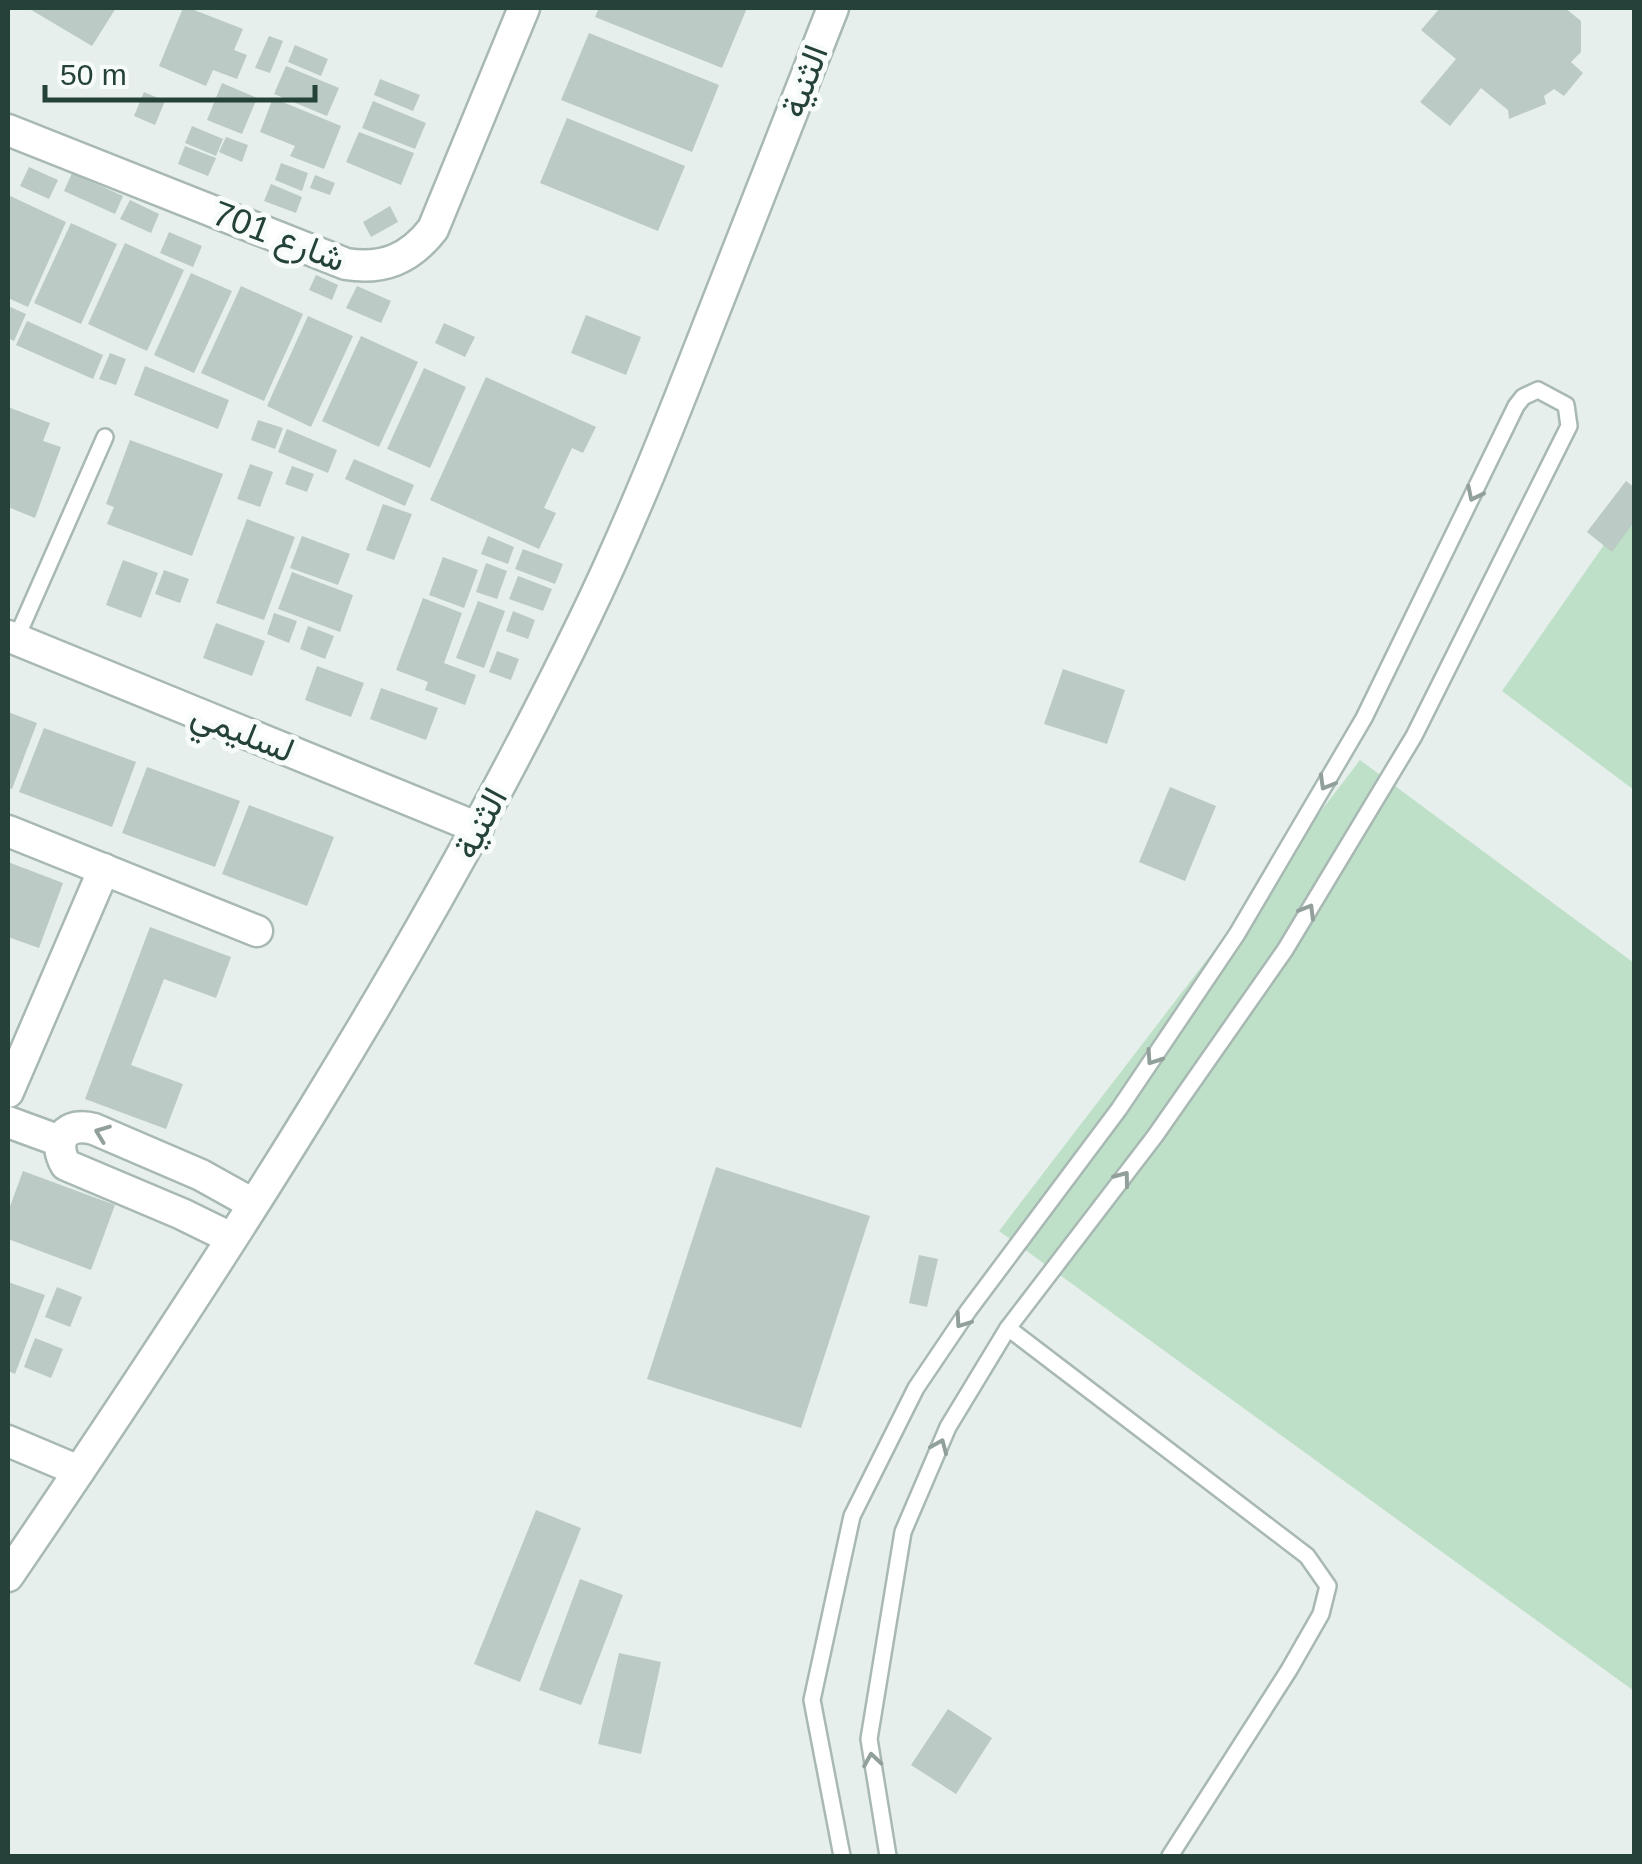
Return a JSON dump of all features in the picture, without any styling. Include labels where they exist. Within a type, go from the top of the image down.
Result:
[{"type":"street","name":"شارع 701","points":[[8,130],[346,264],[381,265],[411,253],[432,230],[524,8]]},
{"type":"street","name":"الثنية","points":[[8,1576],[337,1072],[478,828],[635,511],[833,8]]},
{"type":"street","name":"لسليمي","points":[[12,638],[478,828]]},
{"type":"street","points":[[8,831],[257,930]]},
{"type":"street","points":[[8,1092],[104,869]]},
{"type":"street","points":[[8,1122],[60,1142]]},
{"type":"street","points":[[232,1238],[66,1164],[60,1154],[60,1142],[68,1130],[80,1125],[94,1129],[201,1175],[254,1204]]},
{"type":"street","points":[[8,1441],[79,1471]]},
{"type":"lane","points":[[842,1856],[812,1700],[852,1516],[916,1388],[968,1311],[1118,1109],[1237,934],[1364,718],[1516,406],[1538,390],[1553,396],[1566,405],[1569,426],[1414,736],[1274,965],[1155,1136],[1008,1328],[948,1426],[904,1532],[869,1740],[888,1856]]},
{"type":"lane","points":[[12,638],[105,437]]},
{"type":"lane","points":[[1008,1328],[1307,1556],[1328,1586],[1321,1614],[1289,1670],[1170,1856]]},
{"type":"green space","points":[[1634,502],[1634,790],[1502,691]]},
{"type":"green space","points":[[1360,760],[1634,963],[1634,1691],[999,1231]]},
{"type":"building","points":[[28,8],[116,8],[92,46]]},
{"type":"building","points":[[183,8],[243,29],[234,50],[247,55],[237,79],[213,70],[206,86],[159,66]]},
{"type":"building","points":[[599,8],[747,8],[722,68],[595,17]]},
{"type":"building","points":[[1440,8],[1565,8],[1581,21],[1581,52],[1571,62],[1583,73],[1564,96],[1554,89],[1544,96],[1546,104],[1509,119],[1508,110],[1481,88],[1450,126],[1420,102],[1456,59],[1421,30]]},
{"type":"building","points":[[589,33],[719,85],[692,152],[561,100]]},
{"type":"building","points":[[269,36],[283,41],[270,73],[255,68]]},
{"type":"building","points":[[295,45],[328,59],[321,76],[288,62]]},
{"type":"building","points":[[286,66],[339,88],[327,116],[274,94]]},
{"type":"building","points":[[380,79],[420,95],[413,111],[374,95]]},
{"type":"building","points":[[222,83],[257,98],[242,134],[207,120]]},
{"type":"building","points":[[144,92],[165,101],[155,125],[134,116]]},
{"type":"building","points":[[273,98],[341,126],[324,169],[290,156],[295,146],[260,132]]},
{"type":"building","points":[[373,101],[426,123],[415,149],[362,128]]},
{"type":"building","points":[[567,118],[685,166],[658,231],[540,183]]},
{"type":"building","points":[[192,126],[223,139],[216,156],[185,143]]},
{"type":"building","points":[[359,132],[414,153],[401,185],[346,162]]},
{"type":"building","points":[[226,137],[248,145],[242,162],[219,152]]},
{"type":"building","points":[[185,146],[216,158],[208,176],[178,164]]},
{"type":"building","points":[[281,163],[308,173],[302,191],[275,180]]},
{"type":"building","points":[[29,167],[58,180],[49,199],[20,186]]},
{"type":"building","points":[[72,173],[123,196],[115,214],[64,191]]},
{"type":"building","points":[[315,175],[335,183],[330,195],[310,188]]},
{"type":"building","points":[[271,184],[302,197],[296,213],[264,201]]},
{"type":"building","points":[[8,195],[66,222],[28,307],[8,298]]},
{"type":"building","points":[[130,200],[159,214],[151,233],[120,219]]},
{"type":"building","points":[[390,206],[398,222],[371,237],[363,222]]},
{"type":"building","points":[[71,223],[117,244],[81,324],[34,303]]},
{"type":"building","points":[[169,232],[202,246],[193,267],[160,253]]},
{"type":"building","points":[[125,243],[184,270],[147,351],[88,324]]},
{"type":"building","points":[[191,273],[232,291],[194,373],[154,355]]},
{"type":"building","points":[[316,275],[338,285],[332,300],[309,290]]},
{"type":"building","points":[[241,286],[303,314],[264,401],[201,373]]},
{"type":"building","points":[[357,286],[391,301],[381,323],[346,308]]},
{"type":"building","points":[[8,306],[26,314],[14,341],[8,338]]},
{"type":"building","points":[[586,315],[641,337],[626,375],[571,353]]},
{"type":"building","points":[[308,316],[353,336],[311,427],[267,406]]},
{"type":"building","points":[[27,321],[103,355],[93,379],[16,345]]},
{"type":"building","points":[[444,323],[475,337],[465,357],[435,343]]},
{"type":"building","points":[[361,336],[418,362],[379,447],[322,421]]},
{"type":"building","points":[[110,353],[126,359],[116,385],[99,379]]},
{"type":"building","points":[[145,366],[229,400],[218,429],[134,395]]},
{"type":"building","points":[[424,368],[466,387],[430,468],[387,449]]},
{"type":"building","points":[[486,377],[596,427],[583,453],[572,448],[544,508],[556,513],[539,549],[430,500]]},
{"type":"building","points":[[8,407],[50,423],[43,441],[61,447],[35,518],[8,507]]},
{"type":"building","points":[[258,420],[283,428],[275,449],[251,440]]},
{"type":"building","points":[[287,429],[337,450],[328,473],[278,452]]},
{"type":"building","points":[[130,440],[223,474],[192,556],[107,524],[114,507],[106,504]]},
{"type":"building","points":[[354,459],[414,485],[405,506],[345,479]]},
{"type":"building","points":[[250,464],[273,472],[260,507],[237,499]]},
{"type":"building","points":[[292,466],[314,474],[307,492],[285,484]]},
{"type":"building","points":[[1626,481],[1634,487],[1634,522],[1612,552],[1587,532]]},
{"type":"building","points":[[383,504],[412,514],[394,560],[366,550]]},
{"type":"building","points":[[247,519],[295,537],[264,620],[216,603]]},
{"type":"building","points":[[302,536],[350,554],[338,585],[290,568]]},
{"type":"building","points":[[488,536],[514,547],[508,564],[481,554]]},
{"type":"building","points":[[523,549],[563,564],[555,584],[515,569]]},
{"type":"building","points":[[443,557],[478,570],[464,608],[429,595]]},
{"type":"building","points":[[123,560],[158,573],[141,618],[106,605]]},
{"type":"building","points":[[486,563],[507,571],[497,599],[476,592]]},
{"type":"building","points":[[164,570],[189,579],[180,603],[155,594]]},
{"type":"building","points":[[292,572],[353,595],[340,632],[278,609]]},
{"type":"building","points":[[518,576],[552,589],[543,611],[509,599]]},
{"type":"building","points":[[423,598],[462,613],[444,663],[476,675],[465,705],[425,690],[428,682],[396,670]]},
{"type":"building","points":[[478,601],[505,611],[484,668],[456,658]]},
{"type":"building","points":[[513,611],[535,620],[528,639],[506,631]]},
{"type":"building","points":[[274,613],[297,621],[289,643],[267,634]]},
{"type":"building","points":[[216,623],[265,641],[252,676],[203,658]]},
{"type":"building","points":[[308,626],[334,636],[325,659],[300,649]]},
{"type":"building","points":[[497,651],[519,659],[511,680],[489,672]]},
{"type":"building","points":[[317,666],[364,683],[351,717],[305,700]]},
{"type":"building","points":[[1063,669],[1125,690],[1107,744],[1044,724]]},
{"type":"building","points":[[381,688],[438,708],[426,740],[370,719]]},
{"type":"building","points":[[8,712],[37,723],[12,789],[8,788]]},
{"type":"building","points":[[44,728],[136,762],[112,827],[19,792]]},
{"type":"building","points":[[147,767],[240,801],[215,867],[122,833]]},
{"type":"building","points":[[1170,787],[1216,806],[1185,881],[1139,862]]},
{"type":"building","points":[[249,805],[334,837],[307,906],[222,874]]},
{"type":"building","points":[[8,862],[63,883],[39,948],[8,937]]},
{"type":"building","points":[[150,927],[231,957],[216,998],[164,979],[131,1065],[183,1084],[166,1129],[85,1099]]},
{"type":"building","points":[[716,1167],[870,1216],[801,1428],[647,1379]]},
{"type":"building","points":[[23,1171],[115,1205],[91,1270],[8,1239],[8,1212]]},
{"type":"building","points":[[919,1255],[938,1259],[927,1307],[909,1303]]},
{"type":"building","points":[[8,1282],[45,1295],[15,1374],[8,1371]]},
{"type":"building","points":[[57,1287],[82,1297],[70,1327],[45,1317]]},
{"type":"building","points":[[35,1338],[63,1349],[51,1378],[24,1367]]},
{"type":"building","points":[[536,1510],[581,1528],[520,1682],[474,1664]]},
{"type":"building","points":[[580,1579],[623,1595],[581,1705],[539,1690]]},
{"type":"building","points":[[619,1653],[661,1662],[641,1754],[598,1744]]},
{"type":"building","points":[[948,1709],[992,1738],[956,1794],[911,1765]]}]
